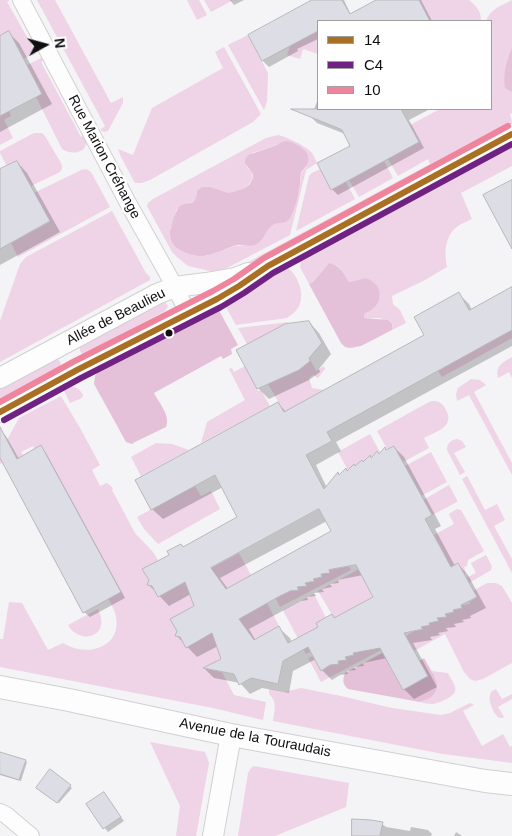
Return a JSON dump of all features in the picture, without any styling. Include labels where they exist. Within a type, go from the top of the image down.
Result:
[{"type":"main road","name":"Avenue de la Touraudais","points":[[0,687],[231,735],[512,784]]},
{"type":"street","name":"Rue Marion Créhange","points":[[20,0],[188,313]]},
{"type":"street","name":"Allée de Beaulieu","points":[[0,412],[77,370],[216,299],[268,266],[512,134]]},
{"type":"street","name":"Allée de Beaulieu","points":[[0,378],[156,294],[175,287],[235,278],[268,266]]},
{"type":"street","points":[[213,836],[231,735]]},
{"type":"street","points":[[0,812],[22,827],[31,836]]},
{"type":"shaded area","points":[[0,0],[10,0],[7,2],[34,49],[38,47],[40,50],[24,59],[9,32],[0,36]]},
{"type":"shaded area","points":[[37,0],[55,0],[111,103],[123,97],[123,103],[108,131],[100,130],[105,126]]},
{"type":"shaded area","points":[[187,0],[199,0],[207,15],[197,20]]},
{"type":"shaded area","points":[[204,0],[233,0],[211,12]]},
{"type":"shaded area","points":[[419,0],[469,0],[478,9],[481,20],[429,20]]},
{"type":"shaded area","points":[[512,0],[512,113],[510,114],[512,122],[253,264],[226,274],[430,164],[428,159],[398,176],[388,159],[419,142],[410,125],[438,110],[492,110],[492,20],[486,20],[493,11]]},
{"type":"shaded area","points":[[317,32],[317,54],[303,49],[300,59],[287,55],[290,46]]},
{"type":"shaded area","points":[[248,35],[268,73],[267,101],[264,110],[228,45]]},
{"type":"shaded area","points":[[224,47],[261,114],[253,122],[150,180],[135,183],[118,149],[133,155],[152,108],[223,68],[215,52]]},
{"type":"shaded area","points":[[512,48],[512,92],[505,88],[504,78]]},
{"type":"shaded area","points":[[43,57],[45,59],[41,62],[81,137],[85,135],[86,145],[81,151],[72,152],[62,149],[36,97],[42,93],[27,65]]},
{"type":"shaded area","points":[[9,111],[11,116],[4,120],[13,138],[0,145],[0,116]]},
{"type":"shaded area","points":[[34,133],[42,133],[45,136],[62,168],[58,173],[31,186],[17,161],[7,166],[0,151]]},
{"type":"shaded area","points":[[278,135],[295,142],[311,152],[317,163],[306,170],[290,235],[227,268],[210,271],[188,266],[172,252],[147,206],[148,203],[266,138]],"holes":[[[289,142],[304,149],[306,167],[301,175],[299,191],[292,215],[271,226],[257,244],[235,246],[206,256],[200,256],[170,229],[176,210],[182,205],[195,201],[197,191],[233,193],[247,186],[253,177],[247,167],[252,153],[277,144]]]},
{"type":"shaded area","points":[[286,141],[302,147],[308,158],[308,163],[301,173],[300,188],[289,219],[273,225],[268,229],[261,241],[253,246],[237,245],[201,256],[178,249],[172,243],[170,231],[180,206],[194,202],[197,191],[202,187],[210,187],[228,193],[245,188],[253,178],[253,174],[245,163],[248,155]]},
{"type":"shaded area","points":[[512,145],[512,166],[461,193],[472,219],[458,226],[450,234],[446,244],[447,267],[392,296],[393,304],[400,310],[406,323],[392,330],[392,324],[380,318],[364,318],[363,314],[369,312],[366,278],[349,282],[338,266],[329,263],[313,282],[309,284],[300,267],[301,260]]},
{"type":"shaded area","points":[[384,161],[393,178],[359,197],[349,180]]},
{"type":"shaded area","points":[[86,169],[91,172],[110,207],[18,257],[11,243],[50,222],[34,193]]},
{"type":"shaded area","points":[[320,169],[331,190],[346,182],[355,199],[296,231],[309,176]]},
{"type":"shaded area","points":[[112,211],[150,280],[0,362],[0,321],[20,264],[26,257]]},
{"type":"shaded area","points":[[329,263],[338,267],[349,282],[366,278],[377,286],[380,296],[378,302],[375,307],[364,314],[364,318],[388,320],[392,324],[392,330],[361,346],[350,348],[345,347],[341,343],[309,284],[313,282]]},
{"type":"shaded area","points":[[288,268],[295,275],[300,286],[301,301],[298,308],[287,318],[236,325],[223,302]]},
{"type":"shaded area","points":[[163,302],[168,306],[165,311],[87,353],[83,354],[81,352],[80,345]]},
{"type":"shaded area","points":[[216,305],[238,345],[231,349],[232,354],[223,359],[221,356],[154,393],[166,414],[166,427],[132,444],[126,442],[94,384],[95,376],[100,369]]},
{"type":"shaded area","points":[[289,322],[247,344],[238,328]]},
{"type":"shaded area","points":[[512,330],[512,338],[442,377],[438,371]]},
{"type":"shaded area","points":[[512,357],[512,378],[509,372],[498,378],[499,367]]},
{"type":"shaded area","points":[[55,359],[59,360],[61,364],[58,369],[0,401],[0,388]]},
{"type":"shaded area","points":[[311,361],[316,371],[324,366],[325,369],[318,378],[313,375],[309,378],[312,388],[324,390],[284,412],[268,384],[299,370]]},
{"type":"shaded area","points":[[245,366],[258,391],[261,390],[270,406],[201,443],[207,422],[245,400],[229,369],[232,368],[234,372]]},
{"type":"shaded area","points":[[471,379],[480,380],[486,385],[474,392],[512,463],[512,475],[469,395],[457,401],[456,394],[458,388]]},
{"type":"shaded area","points":[[69,386],[79,390],[83,395],[82,398],[70,403],[63,389]]},
{"type":"shaded area","points":[[61,396],[100,465],[92,470],[100,486],[107,483],[113,488],[112,490],[135,533],[158,560],[143,569],[149,580],[147,585],[152,586],[158,597],[186,582],[190,595],[198,604],[171,619],[177,631],[175,636],[214,632],[217,646],[227,655],[213,663],[212,670],[222,672],[234,695],[266,702],[263,720],[213,708],[0,667],[0,639],[3,639],[9,602],[22,603],[48,650],[63,643],[73,648],[94,649],[104,646],[111,640],[115,632],[117,622],[114,610],[33,446],[21,452],[23,455],[17,459],[15,456],[0,464],[0,443],[7,440],[19,418]]},
{"type":"shaded area","points":[[433,401],[439,402],[445,408],[448,421],[439,431],[424,438],[429,448],[403,462],[394,446],[387,449],[377,431]]},
{"type":"shaded area","points":[[370,434],[380,452],[379,454],[377,451],[371,458],[369,455],[363,462],[362,460],[355,467],[354,464],[348,470],[338,452]]},
{"type":"shaded area","points":[[457,439],[462,441],[466,447],[454,453],[465,472],[460,475],[447,450],[450,442]]},
{"type":"shaded area","points":[[156,443],[172,444],[189,450],[141,476],[131,457]]},
{"type":"shaded area","points":[[431,452],[447,482],[421,496],[405,466]]},
{"type":"shaded area","points":[[467,476],[485,510],[497,504],[505,520],[494,526],[512,559],[512,573],[462,479]]},
{"type":"shaded area","points":[[449,485],[457,502],[432,515],[423,500]]},
{"type":"shaded area","points":[[195,486],[201,496],[211,491],[220,509],[158,544],[144,529],[137,517]]},
{"type":"shaded area","points":[[457,509],[461,510],[484,551],[468,560],[467,566],[464,567],[466,573],[464,574],[458,563],[387,602],[381,590],[445,555],[434,535],[454,524],[449,514]]},
{"type":"shaded area","points":[[239,553],[251,575],[222,591],[209,569]]},
{"type":"shaded area","points":[[486,555],[492,566],[491,570],[469,583],[466,578],[476,573],[471,563]]},
{"type":"shaded area","points":[[348,563],[351,570],[280,607],[269,585],[273,582],[281,596],[290,591],[298,590],[297,587],[306,586],[305,583],[322,577],[321,574],[330,573],[329,570]]},
{"type":"shaded area","points":[[359,569],[373,597],[334,618],[318,591]]},
{"type":"shaded area","points":[[487,583],[496,583],[502,586],[512,603],[512,663],[483,679],[475,681],[470,679],[464,672],[445,634],[414,651],[406,636],[414,631],[422,630],[421,627],[430,625],[429,623],[437,618],[446,617],[445,614],[454,612],[453,610],[462,608],[461,605],[470,604],[469,602],[477,597],[473,591]]},
{"type":"shaded area","points":[[314,594],[326,618],[318,627],[302,636],[310,652],[306,654],[283,610]]},
{"type":"shaded area","points":[[267,603],[279,626],[249,643],[247,630],[237,620]]},
{"type":"shaded area","points":[[98,609],[101,627],[98,632],[86,636],[79,635],[68,625]]},
{"type":"shaded area","points":[[398,641],[321,682],[308,658],[313,656],[321,670],[330,665],[338,664],[338,661],[346,660],[345,657],[354,655],[353,653]]},
{"type":"shaded area","points":[[399,644],[405,656],[389,665],[403,690],[419,661],[424,658],[437,683],[437,689],[434,694],[420,702],[348,689],[346,687],[343,680],[345,673]]},
{"type":"shaded area","points":[[431,671],[448,673],[455,689],[449,698],[428,704],[420,702],[426,700],[433,673]]},
{"type":"shaded area","points":[[301,688],[392,708],[441,715],[450,713],[470,703],[474,705],[463,711],[482,746],[503,734],[510,747],[512,746],[512,763],[443,754],[273,721],[274,700],[269,694],[269,689],[285,692]]},
{"type":"shaded area","points":[[496,689],[502,699],[512,694],[512,699],[498,707],[503,718],[498,717],[492,708],[490,700],[491,693]]},
{"type":"shaded area","points":[[150,742],[205,752],[209,763],[196,836],[176,836],[180,806]]},
{"type":"shaded area","points":[[254,766],[349,783],[346,807],[275,836],[238,836],[248,773]]},
{"type":"building","points":[[312,0],[342,0],[350,14],[376,0],[419,0],[429,20],[317,20],[317,32],[262,61],[248,35]]},
{"type":"building","points":[[9,31],[42,94],[0,116],[0,36]]},
{"type":"building","points":[[291,109],[402,110],[419,142],[331,190],[317,163],[350,146],[342,130]]},
{"type":"building","points":[[17,161],[50,221],[0,249],[0,169]]},
{"type":"building","points":[[512,180],[512,249],[483,195]]},
{"type":"building","points":[[512,287],[512,330],[327,432],[332,441],[306,455],[324,489],[338,472],[339,475],[346,468],[347,471],[354,464],[355,466],[362,460],[363,462],[370,455],[371,458],[377,451],[379,454],[385,447],[386,450],[394,446],[432,515],[425,519],[451,567],[458,563],[477,597],[461,605],[462,608],[445,614],[447,617],[437,618],[439,621],[421,627],[423,629],[404,633],[428,676],[403,690],[380,648],[353,653],[354,655],[345,657],[347,660],[338,661],[339,664],[330,665],[321,671],[308,647],[283,661],[278,684],[251,678],[239,685],[234,674],[203,668],[221,659],[212,633],[186,648],[180,637],[175,636],[177,631],[170,619],[194,606],[185,582],[158,597],[152,586],[147,585],[149,580],[142,569],[169,555],[167,551],[181,544],[183,547],[237,517],[215,475],[151,510],[135,480],[278,402],[284,412],[424,335],[414,317],[459,292],[469,310]],"holes":[[[319,509],[331,531],[226,589],[211,568]],[[356,565],[373,597],[334,618],[332,614],[316,623],[318,627],[288,643],[279,626],[254,640],[239,619],[290,591],[299,590],[297,587],[307,586],[305,583],[315,581],[313,579],[322,577],[321,574],[330,573],[329,570]]]},
{"type":"building","points":[[309,321],[322,343],[309,358],[310,361],[299,370],[257,389],[236,350],[285,324]]},
{"type":"building","points":[[0,427],[17,459],[41,445],[121,592],[83,613],[0,458]]},
{"type":"building","points":[[0,752],[26,760],[19,780],[0,774]]},
{"type":"building","points":[[50,769],[71,785],[57,803],[36,788]]},
{"type":"building","points":[[104,792],[121,817],[103,829],[86,804]]},
{"type":"building","points":[[352,819],[383,822],[380,836],[352,836]]},
{"type":"transit line","name":"10","points":[[0,402],[73,362],[213,291],[264,258],[508,126]]},
{"type":"transit line","name":"14","points":[[0,412],[77,370],[217,299],[268,266],[512,134]]},
{"type":"transit line","name":"C4","points":[[4,420],[81,378],[221,307],[273,273],[512,144]]}]
